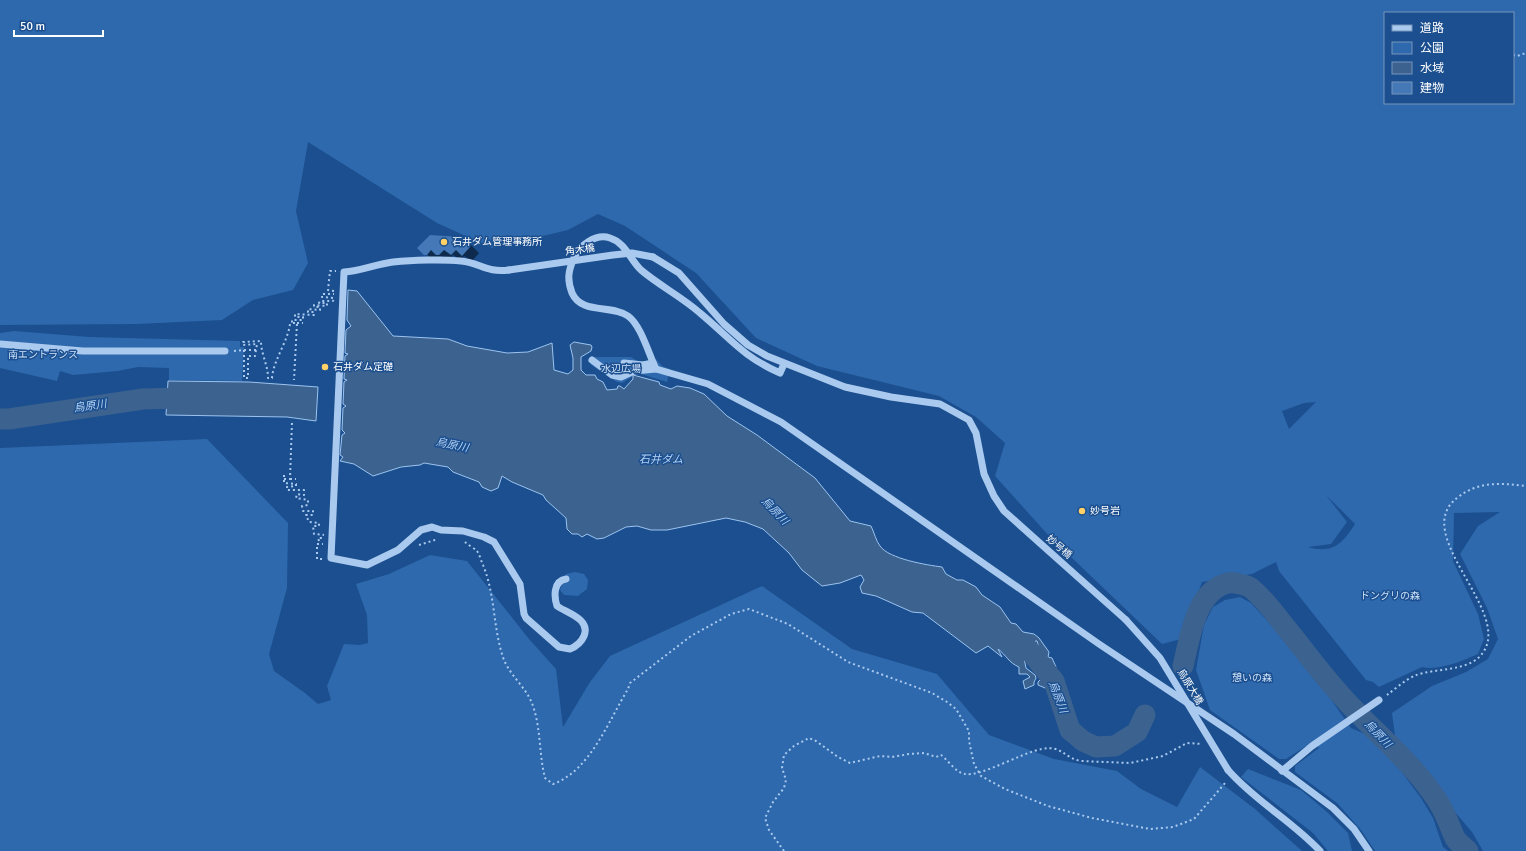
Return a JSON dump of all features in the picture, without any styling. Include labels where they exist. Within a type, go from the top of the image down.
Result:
[{"type":"street","points":[[654,366],[635,322],[628,315],[619,311],[585,306],[577,300],[573,294],[568,272],[578,250],[596,237],[610,238],[622,245],[639,268],[664,288],[690,305],[744,354],[764,366],[780,373],[784,364]]},
{"type":"street","name":"角木橋","points":[[566,579],[558,584],[555,592],[557,606],[579,618],[583,622],[585,634],[582,641],[570,649],[559,647],[526,618],[524,614],[520,584],[494,542],[484,537],[463,531],[432,528],[421,530],[398,550],[367,565],[331,558],[344,272],[357,271],[392,262],[462,261],[487,270],[509,270],[626,254],[653,257]]},
{"type":"street","name":"妙号橋","points":[[653,257],[679,273],[724,324],[748,345],[784,364],[845,387],[891,397],[940,404],[968,420],[976,432],[984,474],[994,496],[1004,511],[1126,620]]},
{"type":"street","points":[[0,344],[83,351],[225,351]]},
{"type":"street","points":[[592,360],[612,374],[621,377],[634,371],[654,366]]},
{"type":"street","points":[[624,363],[654,366],[708,384],[781,422],[1100,644],[1234,734],[1333,808],[1354,829],[1368,851]]},
{"type":"street","name":"烏原大橋","points":[[1126,620],[1160,658],[1233,776],[1320,851]]},
{"type":"street","points":[[1282,771],[1312,746],[1379,700]]},
{"type":"path","points":[[1514,55],[1517,56],[1526,53]]},
{"type":"path","points":[[244,350],[244,378],[248,378],[248,356],[255,356],[257,344],[243,345],[243,342],[261,341],[261,348],[265,358],[268,378],[272,378],[282,345],[287,336],[292,320],[302,320],[303,317],[295,317],[295,314],[314,316],[314,312],[308,312],[308,310],[320,310],[320,307],[314,307],[314,305],[327,306],[327,303],[319,303],[320,301],[333,301],[334,298],[322,297],[322,294],[334,294],[334,291],[328,290],[329,278]]},
{"type":"path","points":[[292,323],[303,323]]},
{"type":"path","points":[[294,380],[296,323]]},
{"type":"path","points":[[225,351],[257,350]]},
{"type":"path","points":[[290,479],[292,422]]},
{"type":"path","points":[[284,475],[284,483],[296,484],[296,486],[287,487],[287,490],[304,490],[304,494],[297,494],[296,498],[308,500],[308,505],[302,506],[303,511],[313,511],[313,515],[306,515],[309,522],[319,523],[319,526],[313,526],[314,534],[324,535],[324,538],[318,538],[318,541],[323,540]]},
{"type":"path","points":[[284,479],[296,479]]},
{"type":"path","points":[[1379,700],[1414,676],[1462,666],[1474,661],[1484,651],[1488,640],[1487,623],[1477,599],[1447,542],[1443,525],[1453,501],[1465,491],[1487,483],[1526,486]]},
{"type":"path","points":[[416,545],[443,538]]},
{"type":"path","points":[[464,542],[477,551],[488,579],[497,639],[502,656],[506,667],[518,680],[533,705],[545,778],[553,784],[563,780],[594,749],[628,689],[630,682],[690,636],[732,614],[749,609],[777,618],[848,662],[932,693],[948,702],[956,709],[969,730],[969,741],[974,764],[981,776],[1005,789],[1048,806],[1092,818],[1150,829],[1173,827],[1194,819],[1213,795],[1233,776]]},
{"type":"path","points":[[317,557],[317,544],[320,544]]},
{"type":"path","points":[[784,851],[769,830],[765,818],[773,802],[784,788],[786,780],[782,768],[784,755],[794,746],[808,738],[816,741],[838,757],[850,762],[880,756],[892,757],[924,753],[936,757],[941,755],[959,771],[965,774],[979,772],[1041,749],[1057,748],[1074,760],[1130,763],[1163,756],[1187,744],[1209,744]]},
{"type":"green space","name":"ドングリの森","points":[[0,0],[1526,0],[1526,851],[1483,851],[1472,832],[1396,743],[1392,713],[1432,686],[1466,672],[1488,659],[1498,639],[1487,608],[1460,554],[1478,526],[1500,512],[1454,513],[1453,561],[1478,614],[1484,639],[1478,654],[1465,660],[1436,668],[1422,667],[1379,687],[1373,682],[1366,680],[1279,571],[1276,562],[1252,574],[1202,582],[1181,639],[1162,644],[1049,536],[995,476],[1005,443],[976,417],[939,396],[817,366],[756,338],[696,273],[625,226],[598,214],[568,230],[492,248],[437,223],[308,142],[296,211],[308,263],[293,290],[253,300],[222,320],[137,324],[0,325]],"holes":[[[1316,402],[1289,429],[1282,411],[1304,403]],[[1326,495],[1355,524],[1346,537],[1336,546],[1324,549],[1308,547],[1331,544],[1347,522]]]},
{"type":"green space","name":"南エントランス","points":[[14,331],[89,337],[240,341],[240,347],[244,347],[242,381],[169,380],[169,368],[138,367],[118,371],[73,375],[60,371],[57,381],[0,368],[0,333]]},
{"type":"green space","name":"水辺広場","points":[[594,357],[631,357],[639,362],[656,359],[662,366],[670,369],[667,382],[638,373],[622,383],[617,382],[591,365],[588,361]]},
{"type":"green space","points":[[207,439],[288,523],[287,588],[269,654],[274,671],[318,704],[331,700],[327,686],[344,644],[360,645],[368,643],[367,615],[356,584],[389,574],[430,555],[467,561],[529,639],[556,669],[563,727],[590,682],[610,656],[762,586],[852,649],[937,674],[989,735],[1054,759],[1117,771],[1141,789],[1177,807],[1200,767],[1255,809],[1302,851],[0,851],[0,448]]},
{"type":"green space","points":[[575,572],[584,574],[588,580],[587,589],[578,596],[564,595],[560,590],[562,584],[566,581],[566,574]]},
{"type":"green space","name":"憩いの森","points":[[1240,597],[1251,603],[1302,658],[1351,728],[1365,734],[1387,752],[1421,798],[1433,818],[1443,847],[1448,851],[1375,851],[1361,830],[1337,803],[1295,772],[1295,766],[1319,748],[1314,741],[1286,759],[1279,759],[1210,710],[1196,670],[1204,625],[1213,607],[1225,600]]},
{"type":"green space","points":[[1248,769],[1301,790],[1327,812],[1348,833],[1352,851],[1328,851],[1313,833],[1241,777]]},
{"type":"water","name":"石井ダム","points":[[348,290],[357,291],[393,336],[448,339],[467,346],[507,353],[528,352],[552,343],[554,370],[568,374],[573,370],[573,358],[570,345],[574,342],[591,345],[591,351],[581,357],[581,370],[586,375],[595,375],[597,379],[603,382],[607,390],[617,389],[618,386],[624,389],[633,379],[633,375],[659,382],[660,385],[671,389],[677,386],[690,388],[704,394],[727,416],[757,435],[815,478],[850,521],[871,526],[876,539],[885,551],[909,561],[942,567],[946,574],[957,580],[963,580],[976,587],[982,595],[1000,607],[1011,623],[1016,624],[1023,632],[1034,634],[1039,638],[1049,652],[1048,657],[1052,658],[1056,667],[1054,671],[1057,672],[1054,676],[1057,678],[1049,678],[1050,686],[1045,688],[1038,685],[1038,682],[1043,677],[1038,675],[1038,671],[1049,671],[1046,668],[1047,659],[1041,655],[1037,641],[1035,641],[1039,665],[1023,654],[1025,641],[1013,644],[1024,658],[1026,668],[1035,675],[1036,678],[1034,685],[1025,689],[1023,681],[1030,677],[1027,674],[1019,674],[1019,667],[998,649],[1002,657],[988,646],[976,653],[923,613],[912,612],[876,596],[862,593],[860,587],[864,580],[861,575],[840,583],[822,586],[802,570],[789,553],[763,529],[745,522],[726,518],[667,530],[651,530],[637,526],[626,527],[604,538],[597,539],[587,534],[582,537],[578,534],[572,534],[567,529],[566,518],[546,500],[543,495],[512,482],[502,476],[498,488],[491,491],[482,487],[479,482],[453,472],[448,467],[424,463],[420,465],[401,467],[373,476],[354,464],[340,461],[343,457],[340,455],[342,435],[345,433],[342,430],[343,408],[346,406],[343,404],[344,382],[347,380],[344,379],[345,356],[348,354],[345,353],[346,330],[351,326],[347,320]]},
{"type":"water","points":[[168,381],[249,382],[318,387],[316,421],[287,417],[166,415]]},
{"type":"building","name":"石井ダム管理事務所","points":[[430,235],[460,237],[470,247],[462,256],[456,250],[451,255],[444,250],[439,255],[436,255],[431,250],[427,255],[424,255],[417,248]]},
{"type":"waterway","name":"烏原川","points":[[0,419],[9,419],[143,399],[180,398]]},
{"type":"waterway","name":"烏原川","points":[[1183,666],[1196,617],[1201,605],[1208,595],[1217,588],[1228,583],[1240,584],[1251,588],[1272,610],[1339,693],[1415,771],[1437,800],[1455,838],[1468,851]]},
{"type":"waterway","name":"烏原川","points":[[994,628],[1029,650],[1054,681],[1070,730],[1083,741],[1096,747],[1115,746],[1137,732],[1145,715]]},
{"type":"place","name":"石井ダム管理事務所","points":[[444,242]]},
{"type":"place","name":"石井ダム定礎","points":[[325,367]]},
{"type":"place","name":"妙号岩","points":[[1082,511]]}]
